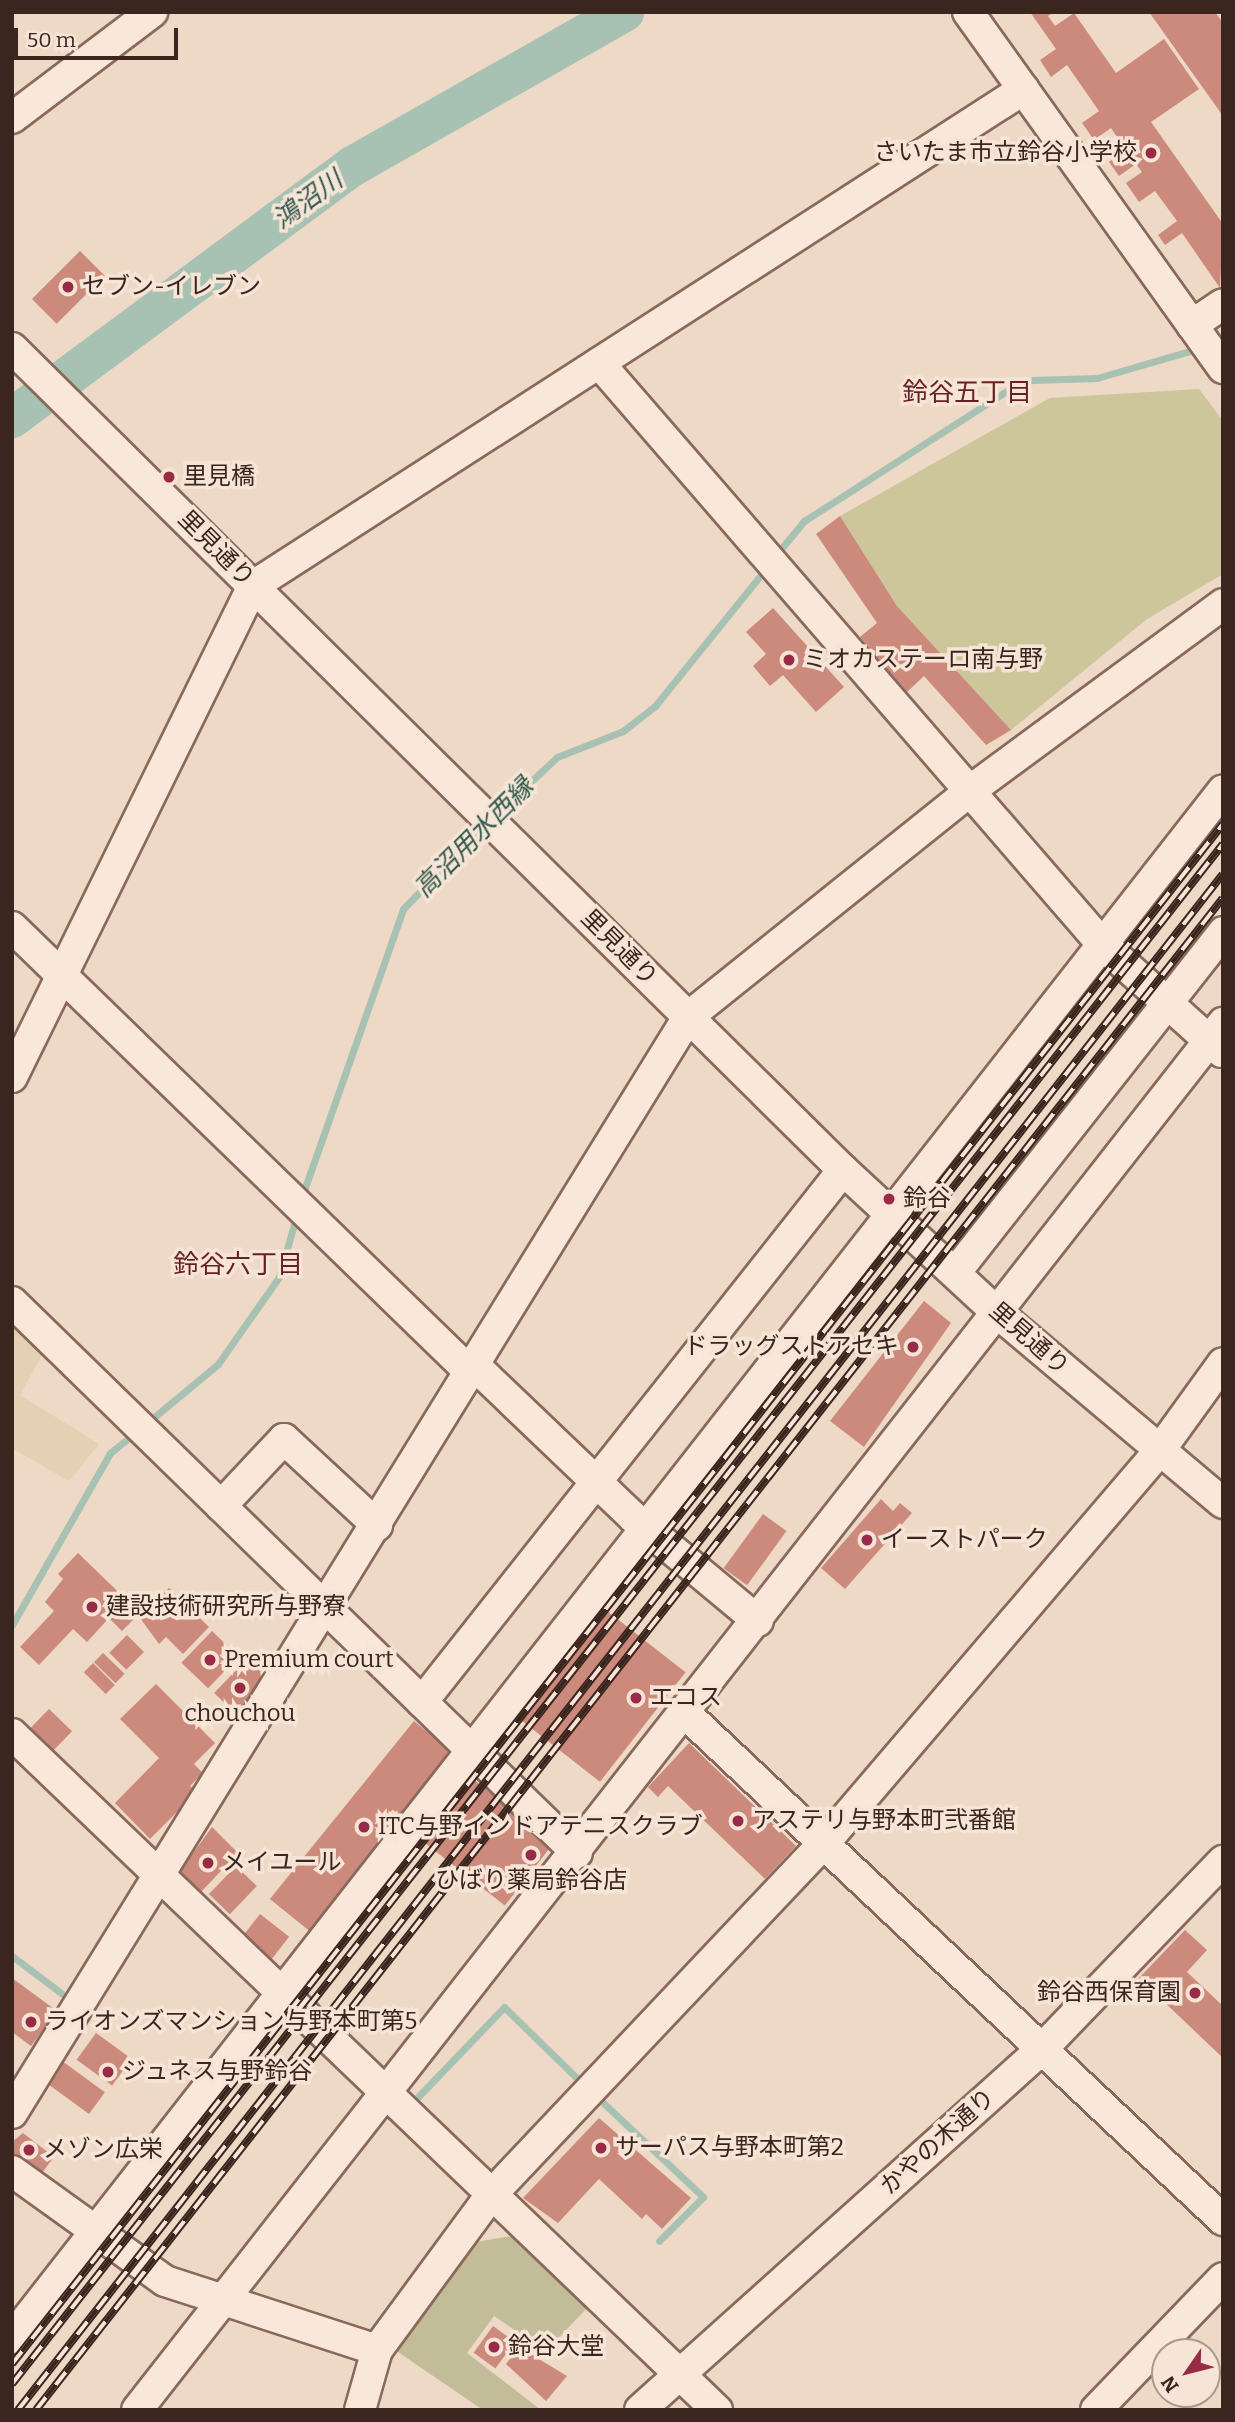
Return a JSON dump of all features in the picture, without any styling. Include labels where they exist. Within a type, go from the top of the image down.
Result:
[{"type":"street","points":[[12,118],[152,12]]},
{"type":"street","points":[[968,12],[1207,345]]},
{"type":"street","points":[[12,1077],[253,586],[1024,89]]},
{"type":"street","points":[[1207,345],[1223,304]]},
{"type":"street","name":"里見通り","points":[[12,348],[843,1170],[995,1311],[1223,1503]]},
{"type":"street","points":[[136,2410],[577,1853],[995,1311],[1218,1039],[1164,1005],[1102,945],[971,790],[599,363]]},
{"type":"street","points":[[12,2113],[326,1608],[688,1017],[971,790],[1223,604]]},
{"type":"street","points":[[12,2339],[1223,790]]},
{"type":"street","points":[[12,927],[300,1207],[472,1369],[598,1480],[646,1528],[758,1620]]},
{"type":"street","points":[[955,1273],[1223,932]]},
{"type":"street","points":[[422,1702],[843,1170]]},
{"type":"street","points":[[12,1303],[577,1853]]},
{"type":"street","points":[[360,2410],[377,2350],[491,2194],[825,1842],[1160,1450],[1223,1363]]},
{"type":"street","points":[[220,1506],[284,1439],[377,1525]]},
{"type":"street","points":[[684,1712],[825,1842],[1223,2220]]},
{"type":"street","points":[[12,1734],[389,2092],[491,2194],[717,2410]]},
{"type":"street","name":"かやの木通り","points":[[640,2410],[1043,2048],[1223,1861]]},
{"type":"street","points":[[12,2171],[165,2281],[377,2350]]},
{"type":"street","points":[[1096,2410],[1223,2278]]},
{"type":"shaded area","points":[[1199,389],[1223,421],[1223,574],[1147,619],[1011,730],[897,606],[840,516],[1050,398]]},
{"type":"shaded area","points":[[12,1315],[46,1348],[20,1395],[99,1444],[69,1481],[12,1448]]},
{"type":"shaded area","points":[[518,2235],[589,2306],[546,2351],[494,2316],[467,2353],[541,2410],[483,2410],[398,2352],[394,2340],[470,2243]]},
{"type":"building","points":[[1030,12],[1054,12],[1048,16],[1055,26],[1074,13],[1116,73],[1164,39],[1199,89],[1151,122],[1223,224],[1220,288],[1182,233],[1165,245],[1158,235],[1177,221],[1155,191],[1139,202],[1126,183],[1142,172],[1136,164],[1119,176],[1109,162],[1126,150],[1111,128],[1094,140],[1082,123],[1099,111],[1067,65],[1051,77],[1040,60],[1056,49]]},
{"type":"building","points":[[1149,12],[1215,12],[1223,23],[1223,116]]},
{"type":"building","name":"セブン-イレブン","points":[[80,251],[105,276],[57,324],[32,299]]},
{"type":"building","points":[[840,516],[897,606],[1011,730],[986,745],[924,676],[907,692],[860,637],[877,623],[816,534]]},
{"type":"building","name":"ミオカステーロ南与野","points":[[773,608],[844,687],[816,712],[783,675],[770,686],[753,666],[766,654],[746,632]]},
{"type":"building","points":[[924,1301],[951,1323],[864,1447],[830,1421]]},
{"type":"building","name":"イーストパーク","points":[[881,1499],[893,1511],[900,1503],[912,1513],[845,1589],[821,1568]]},
{"type":"building","points":[[763,1514],[786,1531],[747,1585],[724,1568]]},
{"type":"building","name":"建設技術研究所与野寮","points":[[78,1553],[140,1613],[122,1631],[109,1618],[87,1642],[73,1629],[39,1665],[20,1647],[54,1611],[45,1602],[63,1579],[58,1574]]},
{"type":"building","points":[[169,1588],[209,1627],[183,1654],[166,1637],[159,1644],[140,1618]]},
{"type":"building","points":[[602,1607],[686,1672],[600,1782],[516,1717]]},
{"type":"building","name":"Premium court","points":[[212,1631],[239,1657],[208,1688],[181,1663]]},
{"type":"building","points":[[127,1635],[144,1652],[126,1670],[109,1653]]},
{"type":"building","points":[[103,1653],[125,1674],[116,1683],[94,1662]]},
{"type":"building","name":"chouchou","points":[[248,1658],[268,1677],[240,1717],[214,1693]]},
{"type":"building","points":[[93,1663],[115,1685],[106,1694],[84,1672]]},
{"type":"building","points":[[156,1684],[215,1743],[194,1764],[203,1773],[190,1786],[197,1792],[150,1839],[115,1803],[159,1758],[120,1719]]},
{"type":"building","points":[[49,1709],[72,1731],[51,1753],[28,1731]]},
{"type":"building","points":[[414,1721],[454,1753],[310,1931],[270,1899]]},
{"type":"building","name":"アステリ与野本町弐番館","points":[[689,1743],[796,1846],[765,1879],[668,1786],[658,1797],[648,1787]]},
{"type":"building","points":[[469,1776],[554,1842],[505,1906],[420,1839]]},
{"type":"building","name":"メイユール","points":[[212,1827],[238,1853],[201,1892],[180,1871]]},
{"type":"building","points":[[236,1866],[257,1886],[230,1914],[209,1894]]},
{"type":"building","points":[[260,1914],[289,1937],[269,1962],[240,1939]]},
{"type":"building","points":[[1185,1930],[1207,1950],[1187,1972],[1223,2006],[1223,2058],[1139,1978]]},
{"type":"building","name":"ライオンズマンション与野本町第5","points":[[12,1978],[57,2011],[31,2046],[12,2032]]},
{"type":"building","name":"ジュネス与野鈴谷","points":[[96,2033],[132,2059],[112,2086],[77,2060]]},
{"type":"building","points":[[62,2061],[105,2092],[89,2114],[46,2083]]},
{"type":"building","name":"サーパス与野本町第2","points":[[599,2118],[691,2198],[662,2229],[646,2214],[642,2219],[599,2179],[558,2223],[523,2198]]},
{"type":"building","name":"メゾン広栄","points":[[23,2133],[54,2157],[38,2178],[12,2158],[12,2142]]},
{"type":"building","name":"鈴谷大堂","points":[[493,2326],[515,2342],[495,2369],[474,2353]]},
{"type":"building","points":[[519,2347],[567,2376],[546,2401],[506,2364]]},
{"type":"waterway","name":"鴻沼川","points":[[12,418],[353,166],[624,12]]},
{"type":"waterway","name":"高沼用水西縁","points":[[776,555],[804,521],[1011,388],[1032,380],[1097,378],[1200,348]]},
{"type":"waterway","name":"高沼用水西縁","points":[[494,816],[557,757],[623,731],[655,706],[767,567]]},
{"type":"waterway","name":"高沼用水西縁","points":[[301,1199],[403,909],[485,824]]},
{"type":"waterway","name":"高沼用水西縁","points":[[147,1423],[218,1364],[279,1277],[297,1214]]},
{"type":"waterway","name":"高沼用水西縁","points":[[12,1625],[110,1453],[135,1433]]},
{"type":"waterway","points":[[12,1956],[73,2002]]},
{"type":"waterway","points":[[414,2101],[504,2007],[585,2086]]},
{"type":"waterway","points":[[596,2096],[703,2197],[659,2241]]},
{"type":"railway","points":[[12,2364],[1223,824]]},
{"type":"railway","points":[[12,2384],[1223,844]]},
{"type":"railway","points":[[18,2410],[1223,874]]},
{"type":"railway","points":[[36,2410],[1223,898]]},
{"type":"place","name":"さいたま市立鈴谷小学校","points":[[1151,153]]},
{"type":"place","name":"セブン-イレブン","points":[[68,287]]},
{"type":"place","name":"里見橋","points":[[169,477]]},
{"type":"place","name":"ミオカステーロ南与野","points":[[789,660]]},
{"type":"place","name":"鈴谷","points":[[889,1199]]},
{"type":"place","name":"ドラッグストアセキ","points":[[913,1347]]},
{"type":"place","name":"イーストパーク","points":[[867,1540]]},
{"type":"place","name":"建設技術研究所与野寮","points":[[92,1607]]},
{"type":"place","name":"Premium court","points":[[210,1660]]},
{"type":"place","name":"chouchou","points":[[240,1688]]},
{"type":"place","name":"エコス","points":[[636,1698]]},
{"type":"place","name":"アステリ与野本町弐番館","points":[[738,1821]]},
{"type":"place","name":"ITC与野インドアテニスクラブ","points":[[364,1827]]},
{"type":"place","name":"ひばり薬局鈴谷店","points":[[531,1855]]},
{"type":"place","name":"メイユール","points":[[208,1863]]},
{"type":"place","name":"鈴谷西保育園","points":[[1195,1993]]},
{"type":"place","name":"ライオンズマンション与野本町第5","points":[[31,2022]]},
{"type":"place","name":"ジュネス与野鈴谷","points":[[108,2072]]},
{"type":"place","name":"サーパス与野本町第2","points":[[601,2148]]},
{"type":"place","name":"メゾン広栄","points":[[29,2150]]},
{"type":"place","name":"鈴谷大堂","points":[[494,2347]]},
{"type":"district","name":"鈴谷五丁目","points":[[967,393]]},
{"type":"district","name":"鈴谷六丁目","points":[[238,1265]]}]
